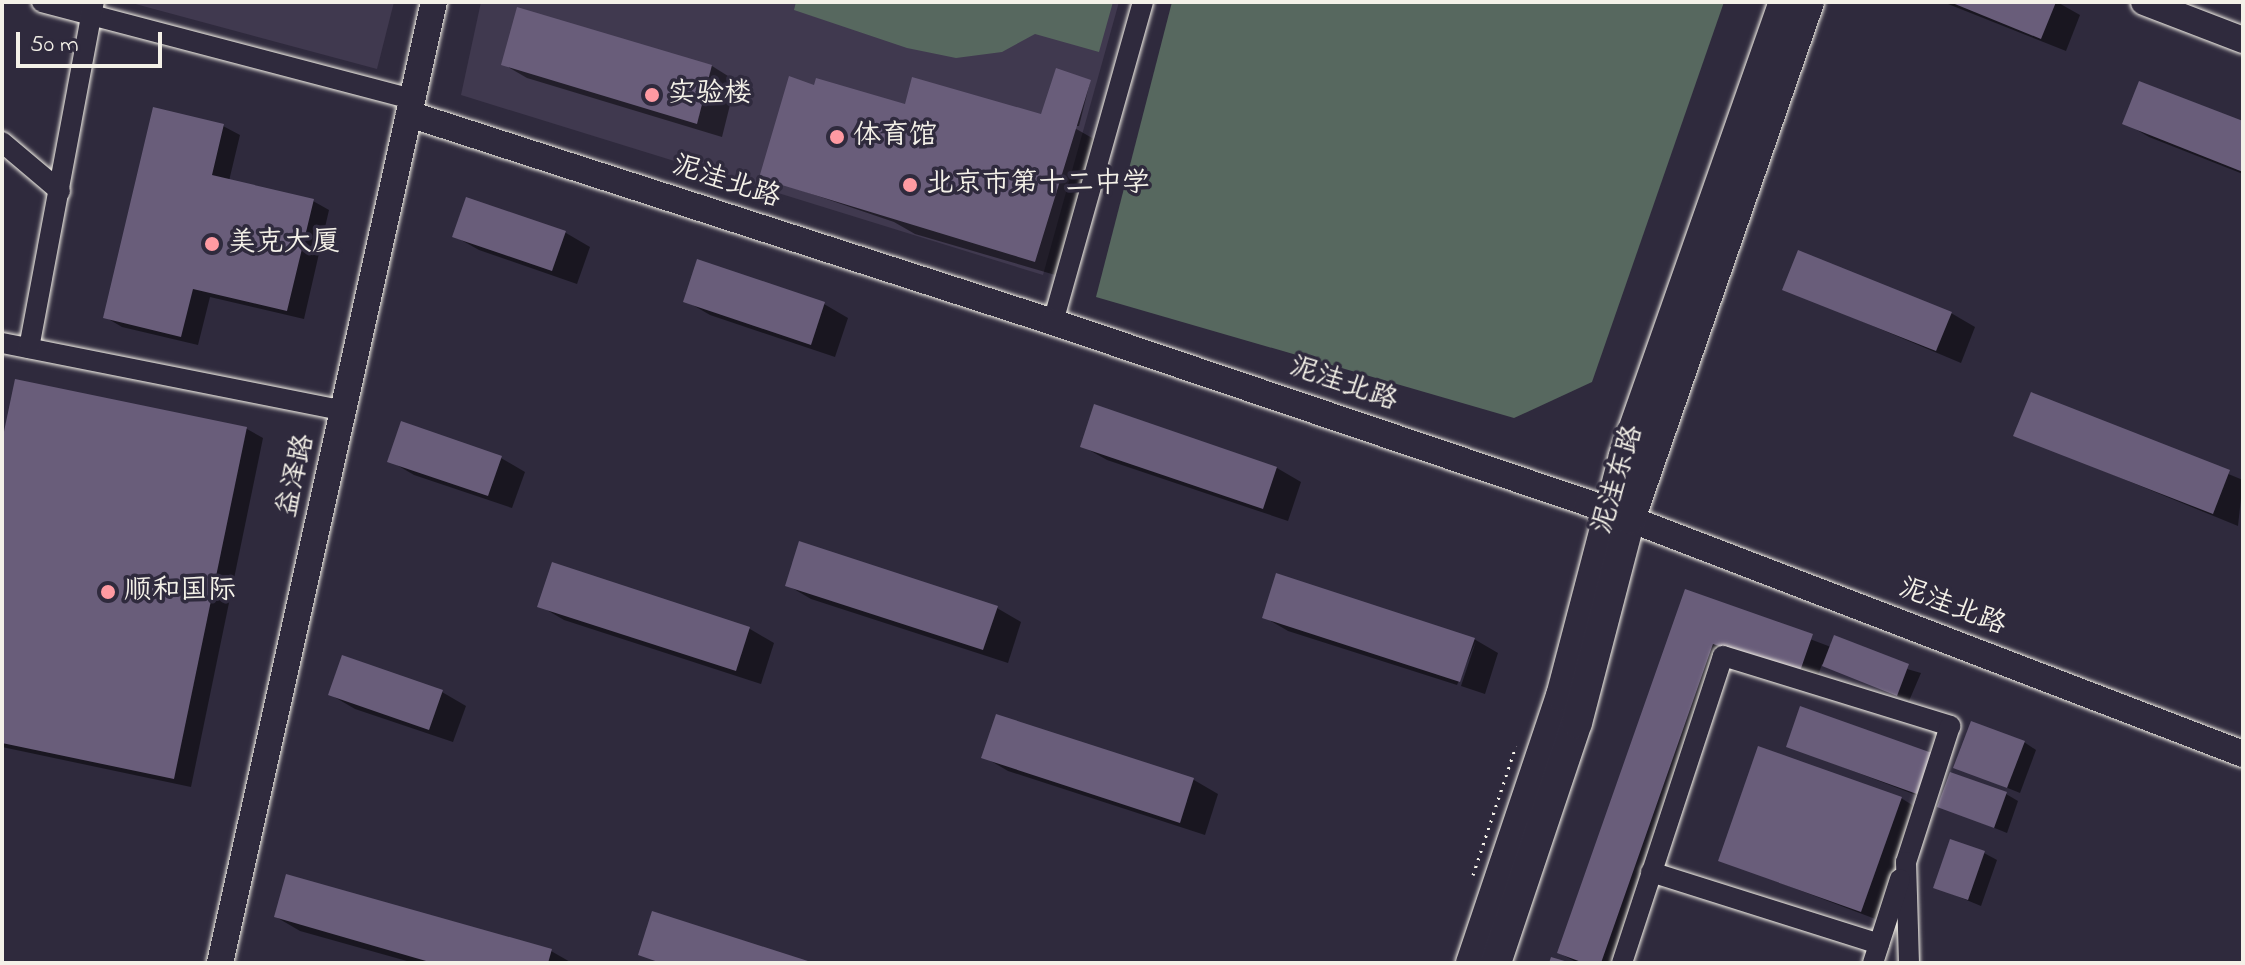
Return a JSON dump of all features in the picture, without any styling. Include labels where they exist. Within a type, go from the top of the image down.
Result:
[{"type":"main road","name":"泥洼东路","points":[[1471,963],[1561,696],[1784,2]]},
{"type":"main road","name":"泥洼东路","points":[[1496,963],[1577,723],[1619,514],[1809,2]]},
{"type":"street","points":[[42,2],[93,8],[411,107]]},
{"type":"street","name":"益泽路","points":[[220,963],[434,2]]},
{"type":"street","points":[[1053,322],[1143,2]]},
{"type":"street","points":[[2144,2],[2243,40]]},
{"type":"street","points":[[29,348],[93,8]]},
{"type":"street","name":"泥洼北路","points":[[411,107],[1619,514],[2243,754]]},
{"type":"street","points":[[2,142],[60,191]]},
{"type":"street","points":[[2,343],[344,411]]},
{"type":"street","points":[[1622,963],[1651,872],[1723,656],[1950,726],[1876,954],[1651,872]]},
{"type":"street","points":[[1906,862],[1909,963]]},
{"type":"shaded area","points":[[128,2],[394,2],[377,69]]},
{"type":"shaded area","name":"北京市第十二中学","points":[[481,2],[1119,2],[1043,275],[461,95]]},
{"type":"green space","points":[[796,2],[1113,2],[1099,52],[1035,34],[1002,52],[956,58],[907,48],[794,10]]},
{"type":"green space","points":[[1172,2],[1724,2],[1592,382],[1514,418],[1096,297]]},
{"type":"building","points":[[1950,2],[2056,2],[2041,39]]},
{"type":"building","name":"实验楼","points":[[517,7],[712,65],[697,124],[501,65]]},
{"type":"building","points":[[1056,68],[1091,80],[1035,262],[759,178],[789,76],[814,85],[816,78],[905,104],[912,77],[1041,114]]},
{"type":"building","points":[[2139,81],[2243,121],[2243,172],[2122,124]]},
{"type":"building","name":"美克大厦","points":[[153,107],[224,124],[212,175],[314,199],[287,311],[193,289],[181,337],[103,318]]},
{"type":"building","points":[[466,197],[566,231],[552,271],[452,237]]},
{"type":"building","points":[[1798,250],[1952,312],[1936,351],[1782,290]]},
{"type":"building","points":[[697,259],[825,302],[811,345],[683,302]]},
{"type":"building","name":"顺和国际","points":[[15,379],[247,427],[174,779],[2,743],[2,441]]},
{"type":"building","points":[[2031,392],[2230,470],[2213,514],[2013,436]]},
{"type":"building","points":[[1094,404],[1277,467],[1263,509],[1080,447]]},
{"type":"building","points":[[401,421],[502,456],[488,496],[387,462]]},
{"type":"building","points":[[799,541],[998,606],[983,650],[785,586]]},
{"type":"building","points":[[552,562],[750,627],[736,671],[537,607]]},
{"type":"building","points":[[1276,573],[1475,638],[1460,682],[1262,618]]},
{"type":"building","points":[[1685,589],[1813,634],[1799,674],[1713,644],[1601,963],[1584,963],[1557,953]]},
{"type":"building","points":[[1834,635],[1909,664],[1897,696],[1822,666]]},
{"type":"building","points":[[342,655],[443,690],[429,730],[328,695]]},
{"type":"building","points":[[1800,706],[1932,753],[1917,794],[1786,747]]},
{"type":"building","points":[[996,714],[1194,778],[1180,823],[981,758]]},
{"type":"building","points":[[1971,721],[2025,741],[2007,788],[1953,768]]},
{"type":"building","points":[[1758,746],[1902,797],[1861,912],[1718,861]]},
{"type":"building","points":[[1950,772],[2007,792],[1994,828],[1937,807]]},
{"type":"building","points":[[1950,839],[1985,851],[1968,900],[1933,888]]},
{"type":"building","points":[[286,874],[552,949],[548,963],[433,963],[274,917]]},
{"type":"building","points":[[652,911],[811,963],[661,963],[638,955]]},
{"type":"building","points":[[1551,957],[1568,962],[1568,963],[1549,963]]},
{"type":"place","name":"实验楼","points":[[652,95]]},
{"type":"place","name":"体育馆","points":[[837,137]]},
{"type":"place","name":"北京市第十二中学","points":[[910,185]]},
{"type":"place","name":"美克大厦","points":[[212,244]]},
{"type":"place","name":"顺和国际","points":[[108,592]]}]
